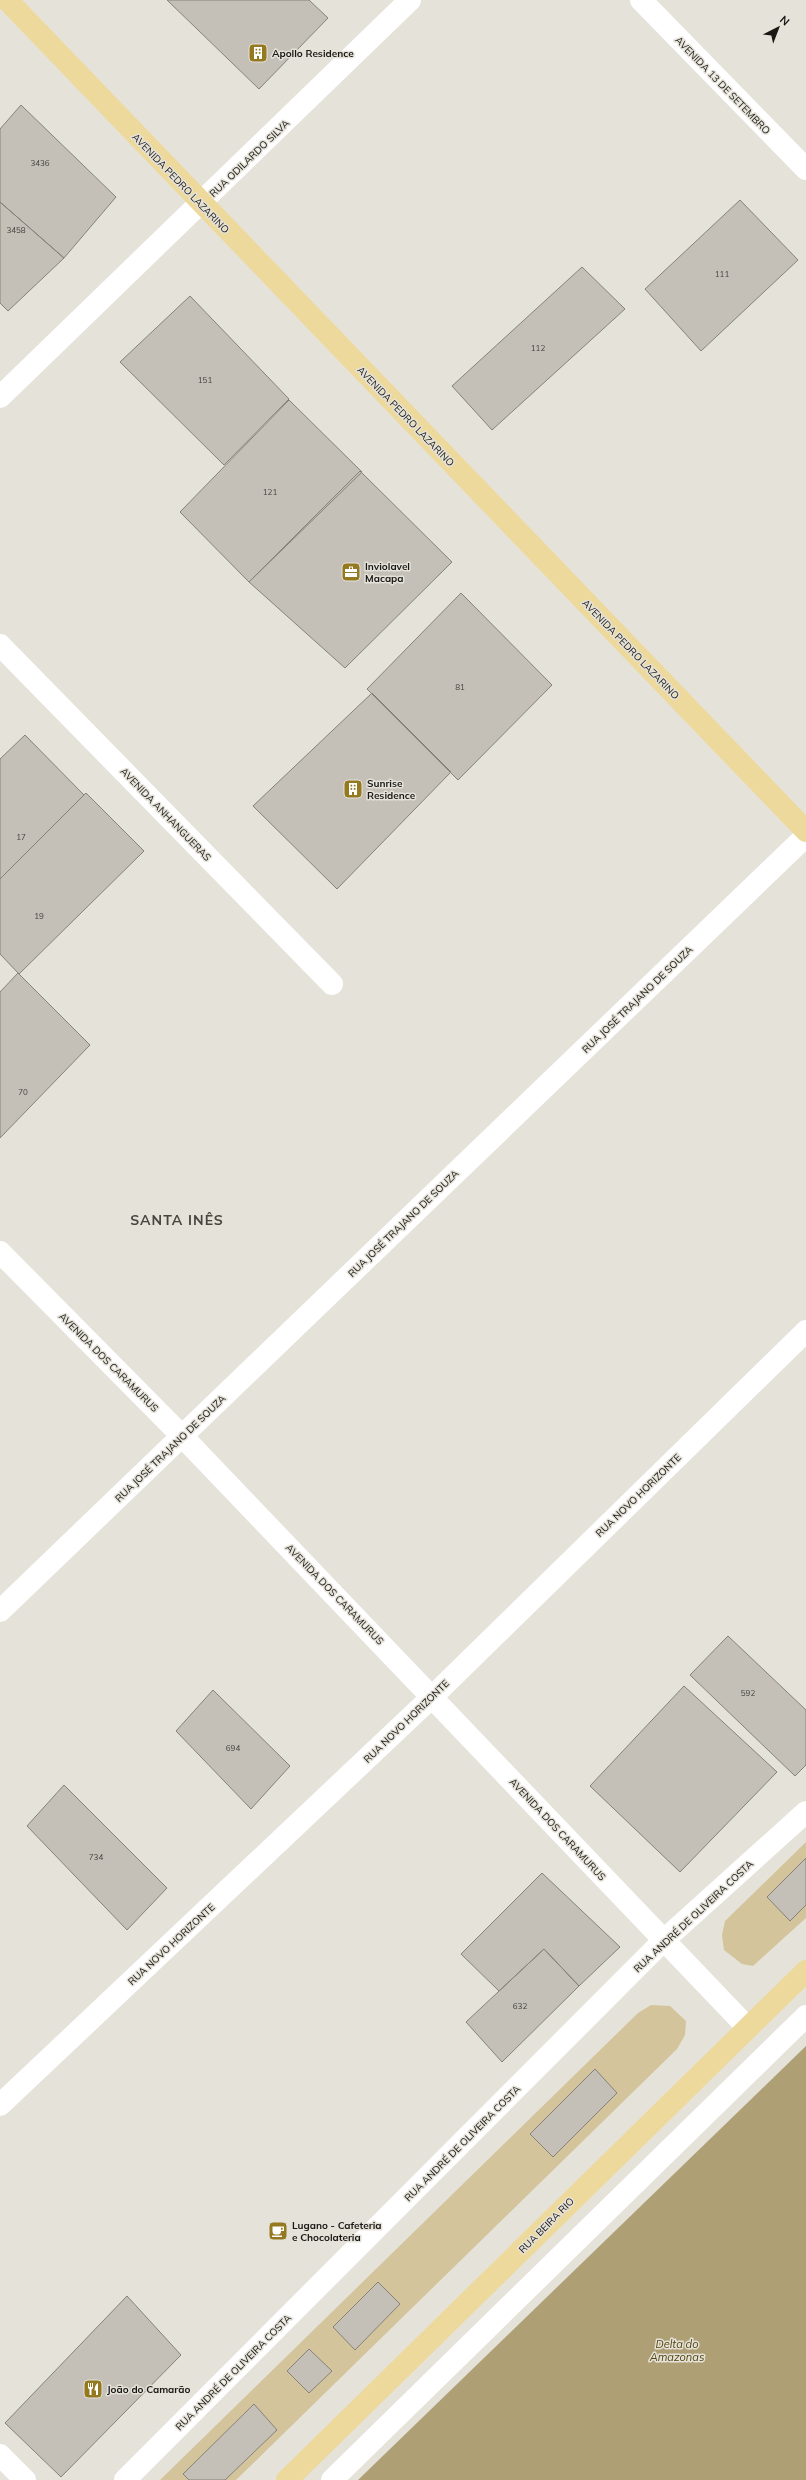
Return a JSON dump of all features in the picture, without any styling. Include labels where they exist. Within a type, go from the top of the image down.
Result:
[{"type":"main road","name":"AVENIDA PEDRO LAZARINO","points":[[7,0],[806,831]]},
{"type":"main road","name":"RUA BEIRA RIO","points":[[287,2480],[806,1970]]},
{"type":"street","name":"RUA ODILARDO SILVA","points":[[0,397],[202,204],[410,0]]},
{"type":"street","name":"AVENIDA 13 DE SETEMBRO","points":[[641,0],[806,169]]},
{"type":"street","name":"AVENIDA ANHANGUERAS","points":[[0,645],[332,984]]},
{"type":"street","name":"RUA JOSÉ TRAJANO DE SOUZA","points":[[0,1611],[806,836]]},
{"type":"street","name":"AVENIDA DOS CARAMURUS","points":[[0,1252],[182,1436],[433,1696],[747,2027]]},
{"type":"street","name":"RUA NOVO HORIZONTE","points":[[0,2105],[433,1696],[806,1331]]},
{"type":"street","name":"RUA ANDRÉ DE OLIVEIRA COSTA","points":[[125,2480],[664,1941],[806,1812]]},
{"type":"street","points":[[332,2480],[806,2016]]},
{"type":"street","points":[[0,2455],[25,2480]]},
{"type":"shaded area","points":[[806,1842],[806,1918],[753,1966],[742,1964],[724,1950],[722,1935],[725,1921]]},
{"type":"shaded area","points":[[651,2005],[670,2006],[686,2021],[685,2035],[677,2049],[236,2480],[160,2480],[638,2013]]},
{"type":"water","name":"Delta do Amazonas","points":[[806,2046],[806,2480],[358,2480]]},
{"type":"building","name":"Apollo Residence","points":[[167,0],[309,0],[328,18],[259,89]]},
{"type":"building","points":[[21,105],[116,197],[64,258],[0,202],[0,129]]},
{"type":"building","points":[[740,200],[798,260],[701,351],[645,289]]},
{"type":"building","points":[[0,202],[64,258],[8,311],[0,303]]},
{"type":"building","points":[[582,267],[625,309],[492,430],[452,386]]},
{"type":"building","points":[[190,296],[289,399],[224,465],[120,362]]},
{"type":"building","points":[[289,400],[362,472],[249,582],[180,512]]},
{"type":"building","name":"Inviolavel Macapa","points":[[360,471],[452,562],[345,668],[249,582]]},
{"type":"building","points":[[461,593],[552,685],[458,780],[367,689]]},
{"type":"building","name":"Sunrise Residence","points":[[372,693],[451,772],[337,889],[253,806]]},
{"type":"building","points":[[25,735],[84,795],[0,879],[0,759]]},
{"type":"building","points":[[86,793],[144,851],[19,974],[0,954],[0,879]]},
{"type":"building","points":[[18,973],[90,1045],[0,1138],[0,992]]},
{"type":"building","points":[[728,1636],[806,1710],[806,1765],[795,1776],[690,1675]]},
{"type":"building","points":[[684,1686],[777,1772],[680,1872],[590,1786]]},
{"type":"building","points":[[213,1690],[290,1766],[251,1809],[176,1731]]},
{"type":"building","points":[[64,1785],[167,1888],[127,1930],[27,1826]]},
{"type":"building","points":[[806,1858],[806,1905],[790,1921],[767,1897]]},
{"type":"building","points":[[542,1873],[620,1947],[579,1986],[544,1949],[499,1991],[461,1954]]},
{"type":"building","points":[[544,1949],[579,1986],[502,2062],[466,2022]]},
{"type":"building","points":[[595,2069],[617,2093],[553,2157],[530,2134]]},
{"type":"building","points":[[378,2282],[400,2304],[355,2350],[333,2327]]},
{"type":"building","name":"João do Camarão","points":[[127,2296],[181,2355],[61,2477],[5,2423]]},
{"type":"building","points":[[309,2349],[332,2371],[309,2393],[287,2371]]},
{"type":"building","points":[[254,2404],[277,2430],[225,2480],[189,2480],[183,2474]]},
{"type":"place","name":"Apollo Residence","points":[[258,53]]},
{"type":"place","name":"Inviolavel Macapa","points":[[351,572]]},
{"type":"place","name":"Sunrise Residence","points":[[353,789]]},
{"type":"place","name":"Lugano - Cafeteria e Chocolateria","points":[[278,2231]]},
{"type":"place","name":"João do Camarão","points":[[93,2389]]},
{"type":"district","name":"SANTA INÊS","points":[[177,1220]]}]
